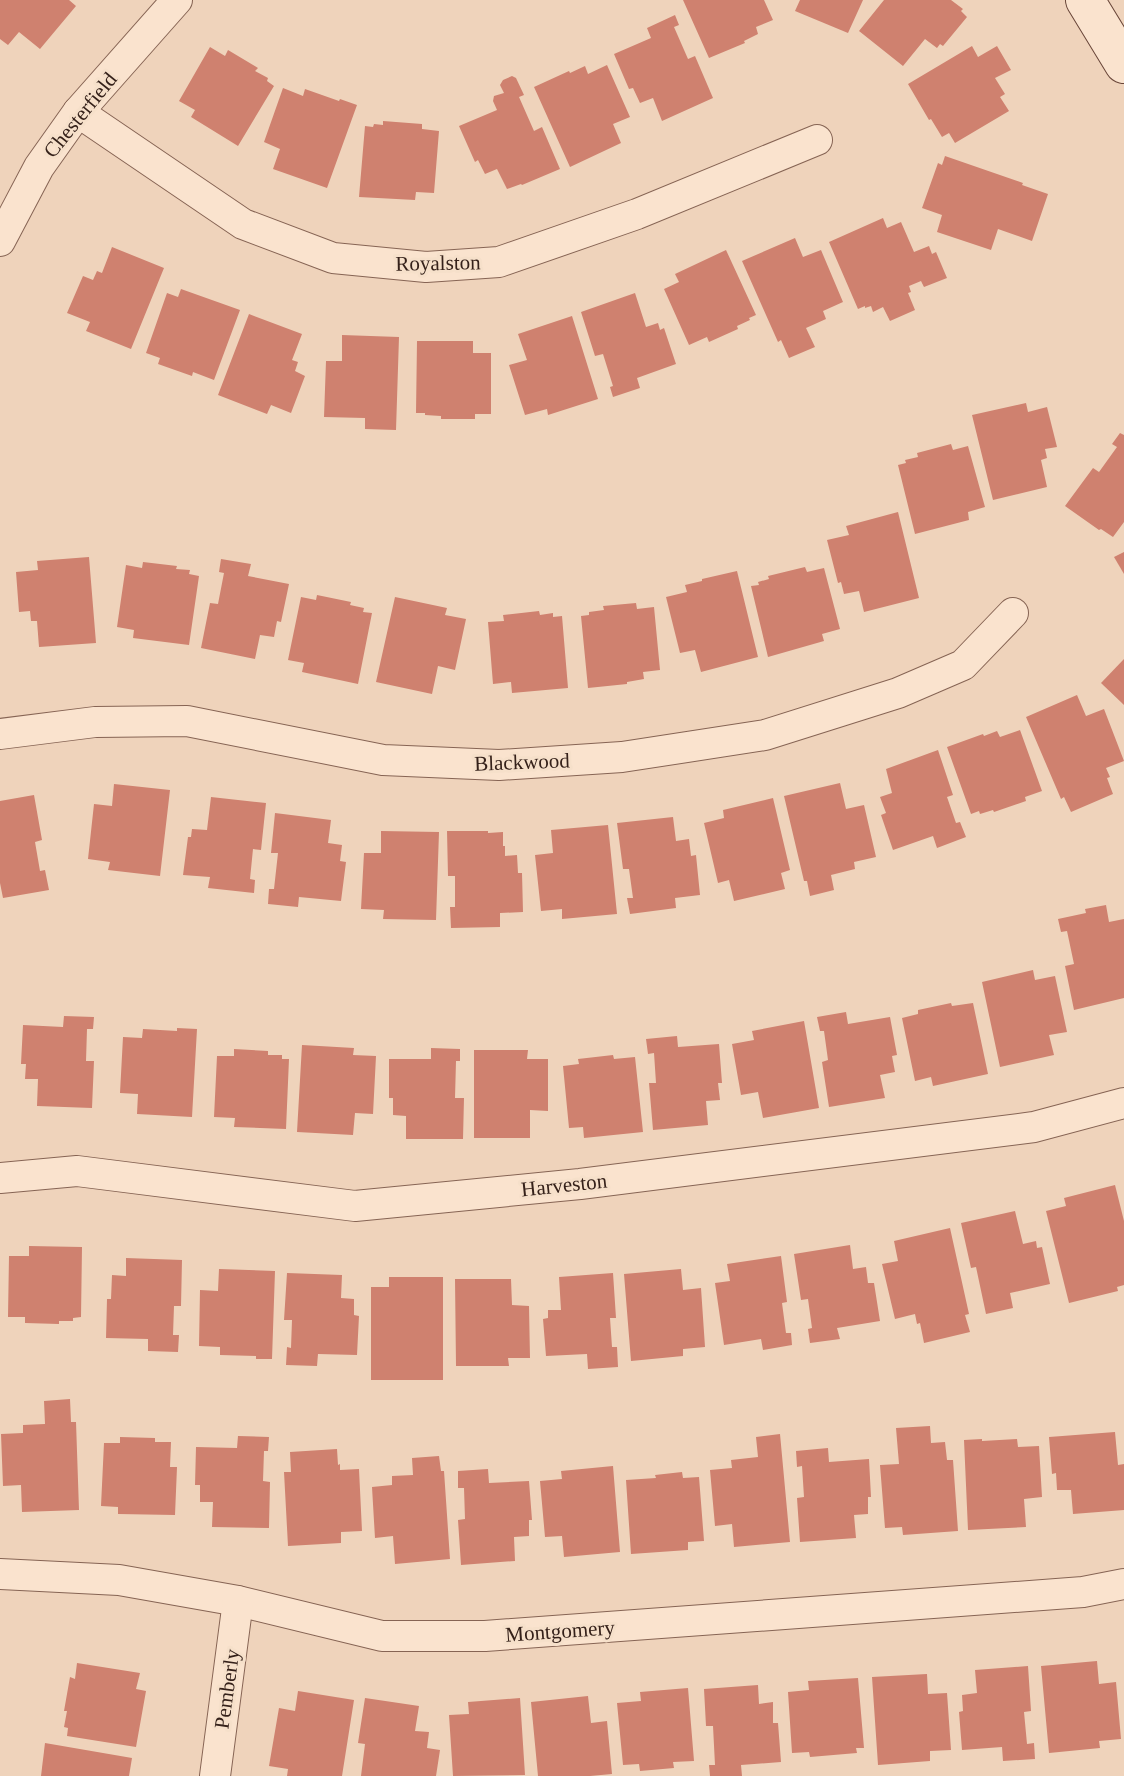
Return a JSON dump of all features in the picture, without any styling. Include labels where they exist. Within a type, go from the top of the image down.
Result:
[{"type":"main road","points":[[1085,0],[1124,64]]},
{"type":"street","name":"Chesterfield","points":[[0,241],[38,167],[78,112],[177,0]]},
{"type":"street","name":"Royalston","points":[[78,112],[243,224],[333,258],[426,267],[499,262],[637,214],[817,140]]},
{"type":"street","name":"Blackwood","points":[[0,734],[95,722],[187,721],[383,760],[499,765],[622,757],[765,735],[898,693],[962,665],[1013,613]]},
{"type":"street","name":"Harveston","points":[[0,1178],[77,1171],[355,1206],[580,1184],[1034,1127],[1124,1103]]},
{"type":"street","name":"Montgomery","points":[[0,1574],[119,1580],[239,1601],[382,1636],[485,1636],[1083,1592],[1124,1584]]},
{"type":"street","name":"Pemberly","points":[[215,1776],[239,1601]]},
{"type":"building","points":[[0,0],[69,0],[76,6],[40,49],[19,32],[8,45],[0,39]]},
{"type":"building","points":[[683,0],[764,0],[773,20],[756,27],[758,34],[744,41],[745,43],[709,58]]},
{"type":"building","points":[[800,0],[863,0],[848,33],[795,11]]},
{"type":"building","points":[[884,0],[951,0],[963,9],[961,11],[967,17],[943,46],[940,44],[937,48],[925,39],[903,66],[859,31]]},
{"type":"building","points":[[675,15],[679,25],[674,27],[688,59],[695,56],[713,98],[662,121],[653,98],[640,103],[633,88],[629,89],[614,54],[651,38],[647,28]]},
{"type":"building","points":[[972,46],[978,57],[997,46],[1011,70],[995,78],[1005,94],[1000,97],[1009,111],[955,143],[949,133],[942,137],[908,84]]},
{"type":"building","points":[[210,47],[225,56],[228,50],[258,68],[255,71],[268,78],[267,81],[274,86],[238,146],[191,117],[195,110],[179,101]]},
{"type":"building","points":[[607,65],[630,117],[613,124],[621,143],[570,167],[534,87],[585,66],[588,74]]},
{"type":"building","points":[[512,76],[516,78],[524,95],[519,97],[534,131],[542,127],[560,169],[507,189],[497,169],[485,174],[478,160],[475,162],[459,126],[497,110],[494,96],[504,93],[500,85],[503,80]]},
{"type":"building","points":[[283,88],[303,96],[305,89],[357,105],[327,188],[273,169],[280,149],[264,142]]},
{"type":"building","points":[[383,121],[422,124],[422,129],[439,131],[434,193],[416,192],[415,200],[359,197],[365,126],[383,125]]},
{"type":"building","points":[[945,156],[1048,194],[1032,241],[998,229],[991,250],[937,232],[942,215],[922,208],[938,163],[942,165]]},
{"type":"building","points":[[883,218],[887,228],[901,222],[914,252],[929,246],[932,254],[936,252],[947,278],[924,287],[921,281],[909,286],[911,292],[908,293],[915,310],[890,321],[883,307],[873,312],[871,306],[858,309],[829,242]]},
{"type":"building","points":[[795,238],[803,257],[821,250],[843,302],[823,311],[826,319],[806,328],[815,347],[789,358],[781,340],[778,342],[742,261]]},
{"type":"building","points":[[112,247],[164,268],[131,349],[86,331],[90,322],[67,313],[83,276],[93,280],[97,271],[102,273]]},
{"type":"building","points":[[726,250],[756,315],[737,326],[738,329],[709,342],[707,337],[689,345],[664,289],[679,282],[675,274]]},
{"type":"building","points":[[181,289],[240,310],[214,380],[193,372],[192,376],[158,364],[160,358],[146,353],[167,293],[178,297]]},
{"type":"building","points":[[635,293],[646,327],[658,323],[660,330],[664,328],[676,364],[637,378],[640,388],[613,397],[610,387],[613,386],[603,354],[595,356],[581,312]]},
{"type":"building","points":[[249,314],[302,334],[292,360],[298,362],[295,371],[305,376],[291,413],[271,405],[267,414],[218,395]]},
{"type":"building","points":[[572,316],[598,399],[548,415],[547,409],[525,415],[509,365],[527,360],[518,334]]},
{"type":"building","points":[[342,335],[399,337],[396,430],[365,429],[365,418],[324,417],[326,361],[342,361]]},
{"type":"building","points":[[417,341],[473,341],[473,353],[491,353],[491,414],[475,414],[475,419],[441,419],[441,416],[416,413]]},
{"type":"building","points":[[1026,403],[1028,412],[1047,407],[1057,447],[1045,449],[1047,458],[1041,460],[1047,487],[993,500],[972,415]]},
{"type":"building","points":[[1120,433],[1124,435],[1124,522],[1113,537],[1065,506],[1093,468],[1099,472],[1117,447],[1112,444]]},
{"type":"building","points":[[951,444],[953,450],[968,446],[985,507],[968,512],[969,520],[915,534],[898,465],[918,457],[917,453]]},
{"type":"building","points":[[898,512],[919,598],[864,612],[859,591],[844,594],[841,582],[838,583],[827,540],[849,535],[846,526]]},
{"type":"building","points":[[1124,552],[1124,574],[1114,557]]},
{"type":"building","points":[[89,557],[96,643],[39,647],[37,621],[31,621],[30,611],[19,612],[16,572],[38,570],[37,561]]},
{"type":"building","points":[[221,559],[251,564],[248,576],[289,584],[281,622],[277,621],[274,637],[260,635],[255,659],[201,648],[210,603],[218,604],[224,573],[219,572]]},
{"type":"building","points":[[143,562],[177,566],[176,569],[190,570],[189,574],[199,576],[189,645],[133,638],[134,630],[117,627],[126,565],[142,568]]},
{"type":"building","points":[[805,567],[807,572],[824,568],[840,629],[822,634],[824,641],[768,657],[751,586],[759,585],[758,582],[769,579],[768,576]]},
{"type":"building","points":[[737,571],[758,657],[701,672],[695,650],[680,653],[666,597],[687,592],[685,585]]},
{"type":"building","points":[[317,595],[351,602],[350,605],[364,608],[363,612],[372,613],[358,684],[302,672],[304,663],[288,660],[301,597],[316,600]]},
{"type":"building","points":[[395,597],[447,608],[445,615],[466,619],[455,670],[438,666],[432,694],[376,682]]},
{"type":"building","points":[[636,603],[637,609],[654,607],[660,670],[643,672],[644,679],[627,684],[588,688],[581,616],[604,610],[603,606]]},
{"type":"building","points":[[539,611],[540,615],[553,613],[553,617],[562,616],[568,688],[512,693],[511,682],[493,684],[488,622],[504,621],[503,615]]},
{"type":"building","points":[[1124,659],[1124,705],[1101,683]]},
{"type":"building","points":[[1077,695],[1086,716],[1104,709],[1124,761],[1106,768],[1113,794],[1071,812],[1064,797],[1061,799],[1026,717]]},
{"type":"building","points":[[1020,730],[1042,791],[1025,797],[1026,801],[994,812],[993,810],[980,814],[979,811],[971,814],[947,747],[983,734],[984,736],[997,731],[1000,737]]},
{"type":"building","points":[[938,750],[953,795],[947,797],[956,823],[960,822],[966,837],[937,848],[933,836],[893,850],[881,815],[886,813],[880,797],[892,793],[886,769]]},
{"type":"building","points":[[840,783],[846,809],[864,805],[876,857],[854,862],[855,869],[831,875],[834,890],[810,896],[784,796]]},
{"type":"building","points":[[114,784],[170,790],[160,876],[108,870],[110,862],[88,859],[94,804],[112,806]]},
{"type":"building","points":[[34,795],[42,840],[35,842],[40,871],[45,870],[49,890],[3,898],[0,883],[0,801]]},
{"type":"building","points":[[211,797],[266,803],[261,850],[253,849],[250,879],[255,880],[254,893],[208,888],[210,877],[183,875],[188,837],[191,837],[192,829],[207,830]]},
{"type":"building","points":[[773,798],[790,870],[781,873],[785,889],[734,901],[729,880],[718,883],[704,823],[724,818],[723,810]]},
{"type":"building","points":[[275,813],[331,820],[328,843],[342,845],[340,861],[346,862],[341,901],[299,897],[298,907],[268,904],[269,889],[274,889],[278,853],[271,853]]},
{"type":"building","points":[[673,817],[676,841],[689,839],[691,856],[696,855],[700,895],[675,898],[676,908],[630,914],[627,898],[633,898],[629,869],[623,869],[617,823]]},
{"type":"building","points":[[608,825],[617,914],[562,919],[562,909],[541,911],[535,855],[553,853],[551,830]]},
{"type":"building","points":[[381,831],[439,832],[436,920],[383,919],[384,910],[361,909],[364,853],[381,853]]},
{"type":"building","points":[[447,831],[503,832],[505,856],[517,855],[518,873],[522,873],[523,912],[500,913],[500,927],[451,928],[450,907],[455,907],[455,876],[448,876]]},
{"type":"building","points":[[1106,905],[1109,922],[1124,919],[1124,998],[1074,1010],[1065,966],[1074,964],[1067,931],[1061,932],[1058,919]]},
{"type":"building","points":[[1033,970],[1035,980],[1055,976],[1067,1032],[1049,1035],[1054,1055],[1000,1067],[982,982]]},
{"type":"building","points":[[951,1003],[952,1006],[973,1003],[988,1074],[933,1086],[931,1077],[915,1081],[902,1018],[918,1014],[918,1010]]},
{"type":"building","points":[[846,1012],[848,1024],[890,1017],[897,1055],[892,1056],[895,1072],[880,1075],[885,1098],[829,1107],[822,1062],[828,1060],[824,1031],[820,1031],[817,1017]]},
{"type":"building","points":[[64,1016],[94,1017],[93,1029],[87,1029],[86,1061],[94,1061],[92,1108],[37,1106],[38,1079],[25,1079],[26,1064],[21,1064],[23,1025],[63,1027]]},
{"type":"building","points":[[804,1021],[819,1108],[763,1118],[758,1092],[741,1095],[732,1044],[754,1040],[752,1031]]},
{"type":"building","points":[[177,1028],[197,1029],[192,1117],[137,1114],[138,1094],[120,1093],[123,1037],[142,1038],[143,1029],[177,1031]]},
{"type":"building","points":[[677,1036],[678,1047],[719,1044],[722,1083],[718,1083],[720,1100],[706,1101],[708,1125],[653,1130],[649,1083],[656,1083],[654,1053],[648,1054],[646,1039]]},
{"type":"building","points":[[302,1045],[354,1048],[353,1055],[376,1056],[373,1114],[355,1113],[353,1135],[297,1132]]},
{"type":"building","points":[[431,1048],[460,1049],[460,1061],[456,1061],[455,1098],[464,1098],[463,1139],[406,1139],[406,1116],[393,1115],[393,1098],[389,1098],[389,1059],[431,1059]]},
{"type":"building","points":[[234,1049],[268,1051],[268,1055],[282,1055],[282,1059],[289,1059],[286,1129],[234,1127],[235,1118],[214,1117],[217,1056],[234,1056]]},
{"type":"building","points":[[474,1050],[528,1050],[527,1059],[548,1059],[548,1111],[530,1110],[530,1138],[474,1138]]},
{"type":"building","points":[[613,1055],[614,1059],[635,1057],[643,1132],[584,1138],[583,1127],[569,1128],[563,1066],[579,1064],[578,1059]]},
{"type":"building","points":[[1115,1185],[1124,1221],[1124,1285],[1117,1287],[1118,1291],[1069,1303],[1046,1211],[1066,1206],[1064,1198]]},
{"type":"building","points":[[1015,1211],[1023,1244],[1036,1241],[1037,1248],[1042,1247],[1050,1284],[1010,1293],[1013,1308],[986,1314],[976,1267],[971,1268],[961,1223]]},
{"type":"building","points":[[950,1228],[969,1314],[965,1315],[970,1332],[924,1343],[920,1323],[917,1324],[915,1314],[895,1319],[882,1264],[898,1261],[894,1241]]},
{"type":"building","points":[[850,1245],[853,1269],[866,1267],[868,1283],[874,1283],[880,1321],[837,1328],[840,1339],[810,1343],[808,1329],[812,1328],[808,1299],[801,1300],[794,1254]]},
{"type":"building","points":[[29,1246],[82,1247],[81,1317],[73,1318],[73,1321],[59,1321],[59,1324],[25,1323],[25,1317],[8,1317],[9,1256],[29,1256]]},
{"type":"building","points":[[781,1256],[787,1302],[782,1303],[786,1333],[791,1333],[792,1345],[763,1350],[761,1339],[724,1345],[715,1283],[730,1281],[727,1264]]},
{"type":"building","points":[[126,1258],[182,1260],[181,1306],[174,1306],[173,1335],[179,1335],[178,1352],[148,1351],[148,1339],[106,1338],[107,1299],[111,1299],[112,1275],[126,1276]]},
{"type":"building","points":[[219,1269],[275,1271],[272,1359],[220,1355],[220,1347],[199,1346],[200,1290],[218,1291]]},
{"type":"building","points":[[681,1269],[683,1290],[701,1288],[705,1347],[683,1349],[683,1356],[631,1361],[624,1274]]},
{"type":"building","points":[[287,1273],[342,1275],[341,1298],[354,1299],[354,1315],[359,1316],[357,1355],[318,1354],[317,1366],[286,1365],[287,1347],[291,1348],[292,1320],[284,1320]]},
{"type":"building","points":[[613,1273],[616,1318],[610,1318],[612,1347],[617,1347],[618,1367],[588,1369],[587,1354],[546,1356],[543,1319],[548,1318],[548,1310],[561,1310],[559,1277]]},
{"type":"building","points":[[389,1277],[443,1277],[443,1380],[371,1380],[371,1287],[389,1287]]},
{"type":"building","points":[[455,1279],[511,1279],[512,1305],[529,1306],[530,1358],[508,1358],[509,1366],[456,1366]]},
{"type":"building","points":[[70,1399],[71,1422],[76,1422],[79,1510],[22,1512],[21,1485],[3,1486],[1,1434],[23,1433],[23,1425],[45,1424],[44,1401]]},
{"type":"building","points":[[930,1426],[931,1443],[945,1442],[947,1460],[953,1460],[958,1531],[903,1535],[902,1527],[885,1528],[880,1465],[899,1464],[896,1428]]},
{"type":"building","points":[[1115,1432],[1118,1465],[1124,1464],[1124,1510],[1073,1514],[1071,1490],[1057,1490],[1056,1473],[1052,1474],[1049,1437]]},
{"type":"building","points":[[780,1434],[790,1542],[734,1547],[732,1524],[715,1526],[710,1470],[732,1468],[731,1460],[758,1457],[756,1437]]},
{"type":"building","points":[[238,1436],[269,1437],[268,1451],[264,1451],[263,1481],[270,1482],[269,1528],[212,1527],[213,1502],[200,1502],[200,1485],[195,1485],[196,1447],[237,1448]]},
{"type":"building","points":[[120,1437],[155,1438],[155,1442],[171,1442],[170,1467],[177,1467],[175,1515],[118,1514],[118,1507],[101,1506],[104,1443],[120,1443]]},
{"type":"building","points":[[1017,1439],[1018,1447],[1039,1446],[1042,1497],[1024,1499],[1026,1527],[968,1530],[964,1440]]},
{"type":"building","points":[[828,1448],[829,1462],[869,1459],[871,1497],[868,1497],[868,1514],[854,1515],[856,1538],[800,1542],[797,1498],[804,1497],[802,1466],[797,1467],[796,1451]]},
{"type":"building","points":[[337,1449],[340,1470],[359,1469],[362,1531],[341,1532],[341,1543],[288,1546],[284,1472],[291,1472],[290,1452]]},
{"type":"building","points":[[439,1456],[441,1471],[444,1471],[450,1559],[395,1564],[393,1536],[375,1538],[372,1487],[392,1485],[392,1476],[413,1475],[412,1458]]},
{"type":"building","points":[[613,1466],[620,1552],[564,1557],[562,1536],[545,1537],[540,1481],[562,1479],[561,1471]]},
{"type":"building","points":[[488,1469],[489,1483],[529,1481],[532,1520],[529,1520],[529,1536],[514,1537],[515,1561],[461,1565],[458,1520],[465,1519],[464,1488],[458,1488],[458,1471]]},
{"type":"building","points":[[682,1472],[683,1478],[699,1477],[704,1541],[688,1542],[688,1550],[631,1554],[626,1480],[656,1478],[655,1475]]},
{"type":"building","points":[[1097,1661],[1099,1684],[1116,1682],[1121,1739],[1099,1741],[1100,1748],[1049,1753],[1041,1666]]},
{"type":"building","points":[[77,1663],[140,1673],[136,1689],[146,1691],[136,1747],[67,1736],[68,1728],[64,1727],[67,1711],[64,1711],[70,1677],[75,1679]]},
{"type":"building","points":[[1028,1666],[1031,1711],[1024,1712],[1027,1744],[1034,1743],[1035,1759],[1003,1761],[1002,1747],[962,1750],[959,1712],[963,1711],[962,1695],[977,1693],[975,1670]]},
{"type":"building","points":[[927,1674],[928,1694],[947,1693],[951,1750],[930,1751],[930,1761],[878,1765],[872,1677]]},
{"type":"building","points":[[858,1678],[864,1748],[856,1748],[857,1753],[810,1757],[809,1752],[792,1753],[788,1692],[809,1690],[808,1681]]},
{"type":"building","points":[[758,1685],[759,1704],[773,1702],[773,1723],[778,1723],[781,1762],[741,1765],[742,1776],[710,1776],[709,1765],[715,1765],[713,1726],[706,1726],[704,1689]]},
{"type":"building","points":[[688,1688],[694,1761],[673,1762],[674,1768],[640,1771],[639,1764],[623,1765],[617,1703],[641,1701],[640,1692]]},
{"type":"building","points":[[298,1691],[354,1700],[342,1776],[287,1776],[288,1769],[269,1766],[279,1708],[295,1711]]},
{"type":"building","points":[[588,1696],[591,1723],[607,1721],[612,1774],[538,1776],[531,1702]]},
{"type":"building","points":[[365,1698],[419,1706],[415,1731],[429,1732],[427,1748],[440,1750],[436,1776],[361,1776],[365,1744],[358,1743]]},
{"type":"building","points":[[520,1698],[525,1775],[453,1776],[449,1715],[469,1714],[468,1702]]},
{"type":"building","points":[[45,1743],[132,1758],[129,1776],[41,1776]]}]
